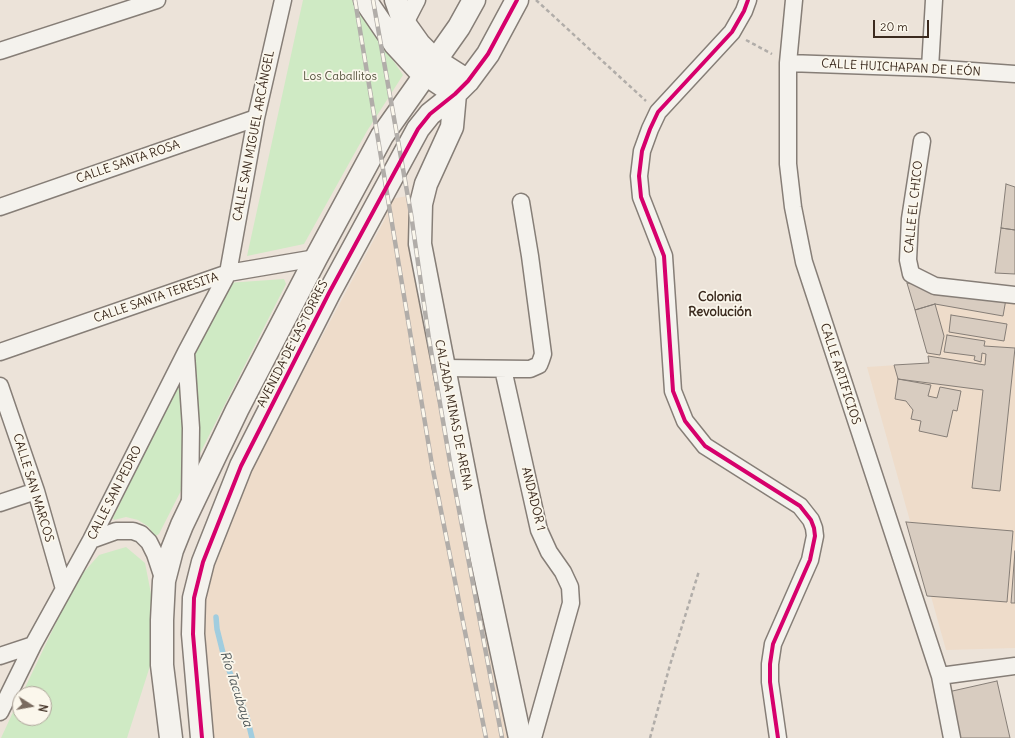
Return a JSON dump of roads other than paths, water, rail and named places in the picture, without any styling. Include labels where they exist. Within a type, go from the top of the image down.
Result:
[{"type":"street","points":[[0,51],[157,0]]},
{"type":"street","name":"CALLE SAN MIGUEL ARCÁNGEL","points":[[228,273],[256,118],[283,0]]},
{"type":"street","points":[[365,0],[395,44],[418,69],[430,67]]},
{"type":"street","points":[[396,0],[404,23],[430,67],[462,87]]},
{"type":"street","points":[[395,44],[416,0]]},
{"type":"street","name":"AVENIDA DE LAS TORRES","points":[[171,738],[162,665],[162,620],[164,581],[172,550],[189,510],[237,410],[316,258],[382,136],[459,27],[474,0]]},
{"type":"street","name":"AVENIDA DE LAS TORRES","points":[[202,738],[193,634],[194,598],[203,562],[245,459],[330,293],[418,129],[430,114],[462,87],[488,54],[517,0]]},
{"type":"street","points":[[748,0],[744,11],[732,32],[658,112],[642,151],[639,187],[643,202],[664,256],[673,391],[678,406],[694,434],[705,446],[800,506],[811,520],[814,528],[815,536],[810,560],[773,644],[770,682],[778,738]]},
{"type":"street","name":"CALLE ARTIFICIOS","points":[[794,0],[788,63],[788,164],[792,207],[804,262],[940,676],[952,738]]},
{"type":"street","points":[[930,68],[934,0]]},
{"type":"street","name":"CALLE HUICHAPAN DE LEÓN","points":[[788,63],[930,68],[1015,74]]},
{"type":"street","name":"CALZADA MINAS DE ARENA","points":[[462,87],[452,127],[426,184],[421,204],[419,223],[420,244],[520,738]]},
{"type":"street","name":"CALLE SANTA ROSA","points":[[0,207],[256,118]]},
{"type":"street","name":"CALLE EL CHICO","points":[[922,141],[910,219],[908,260],[911,274],[935,286],[1015,294]]},
{"type":"street","points":[[444,368],[535,368],[539,365],[543,354],[521,202]]},
{"type":"street","name":"CALLE SANTA TERESITA","points":[[0,352],[228,273],[316,258]]},
{"type":"street","name":"CALLE SAN PEDRO","points":[[0,712],[91,540],[186,352],[228,273]]},
{"type":"street","points":[[186,352],[191,428],[189,510]]},
{"type":"street","name":"ANDADOR 1","points":[[503,369],[539,530],[549,552],[563,572],[570,587],[571,603],[533,738]]},
{"type":"street","name":"CALLE SAN MARCOS","points":[[0,386],[36,491],[64,589]]},
{"type":"street","points":[[0,503],[36,491]]},
{"type":"street","points":[[91,540],[121,530],[133,530],[141,534],[149,542],[155,554],[164,581]]},
{"type":"street","points":[[0,656],[34,646]]},
{"type":"street","points":[[940,676],[1015,666]]},
{"type":"waterway","name":"Río Tacubaya","points":[[216,617],[217,629],[224,657],[247,717],[252,738]]},
{"type":"railway","points":[[355,0],[432,465],[486,738]]},
{"type":"railway","points":[[373,0],[411,214],[429,339],[450,462],[502,738]]},
{"type":"district","name":"Colonia Revolución","points":[[720,304]]},
{"type":"park label","name":"Los Caballitos","points":[[340,77]]}]
